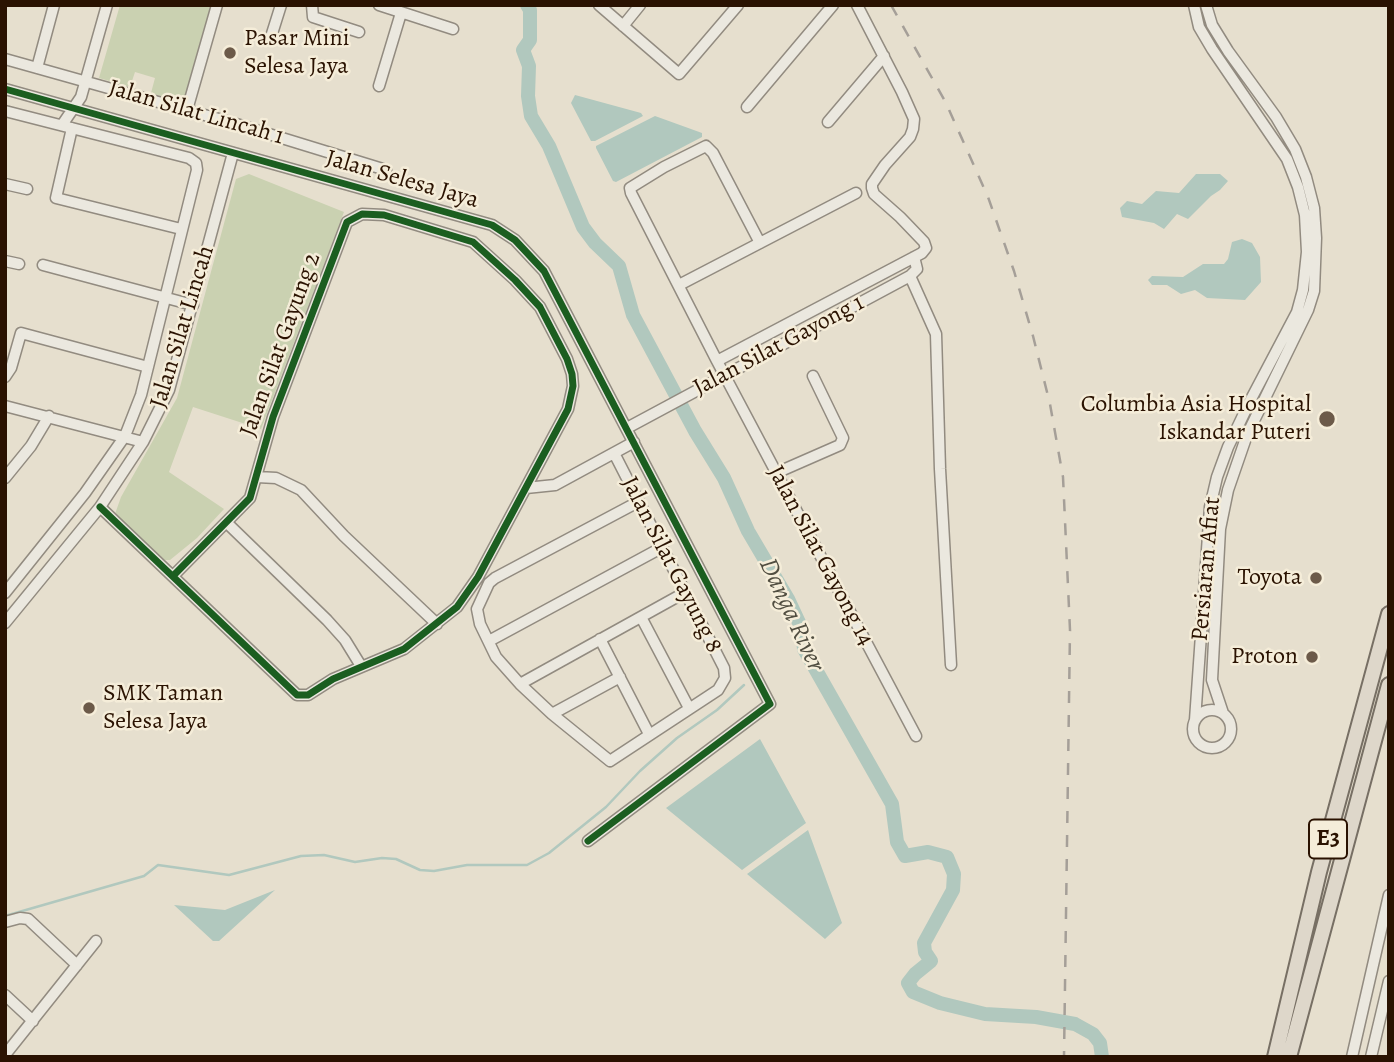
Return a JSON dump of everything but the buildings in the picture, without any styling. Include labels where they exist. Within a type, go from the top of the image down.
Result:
[{"type":"highway","name":"E3","points":[[1275,1057],[1319,872],[1389,614]]},
{"type":"highway","name":"E3","points":[[1289,1057],[1389,685]]},
{"type":"street","points":[[37,68],[54,5]]},
{"type":"street","points":[[107,5],[81,97],[73,107],[67,127],[56,198],[181,229]]},
{"type":"street","points":[[187,110],[218,5]]},
{"type":"street","points":[[270,40],[281,5]]},
{"type":"street","points":[[312,5],[313,17],[359,32]]},
{"type":"street","points":[[379,5],[453,29]]},
{"type":"street","points":[[599,5],[679,74],[738,5]]},
{"type":"street","points":[[623,26],[640,5]]},
{"type":"street","points":[[747,107],[833,5]]},
{"type":"street","points":[[716,361],[922,253],[926,248],[924,242],[880,200],[872,188],[885,165],[910,137],[914,129],[914,119],[857,5]]},
{"type":"street","name":"Persiaran Afiat","points":[[1194,5],[1197,18],[1212,49],[1287,159],[1305,215],[1309,291],[1228,447],[1210,507],[1193,733],[1199,744],[1217,748],[1228,741],[1232,729],[1214,693],[1212,680],[1219,537],[1236,465],[1260,407],[1308,310],[1314,208],[1295,149],[1276,117],[1228,51],[1208,11]]},
{"type":"street","points":[[1197,18],[1208,11]]},
{"type":"street","points":[[379,86],[401,13]]},
{"type":"street","points":[[828,122],[884,56]]},
{"type":"street","name":"Jalan Silat Lincah 1","points":[[5,59],[386,170]]},
{"type":"street","name":"Jalan Selesa Jaya","points":[[5,89],[492,225],[515,240],[544,271],[770,704],[588,841]]},
{"type":"street","points":[[5,111],[189,158],[196,163],[197,170],[141,395],[125,436],[85,493],[5,593]]},
{"type":"street","name":"Jalan Silat Gayong 14","points":[[760,243],[713,153],[706,146],[630,188],[716,361],[718,379],[776,473],[916,736]]},
{"type":"street","name":"Jalan Silat Lincah","points":[[5,623],[100,507],[143,442],[169,390],[233,153]]},
{"type":"street","points":[[5,184],[27,189]]},
{"type":"street","points":[[678,285],[856,193]]},
{"type":"street","name":"Jalan Silat Gayung 2","points":[[173,576],[250,498],[273,417],[347,222],[362,214],[384,215],[473,242],[540,307],[567,359],[573,386],[568,410],[526,488]]},
{"type":"street","points":[[914,257],[917,269],[910,276],[936,334],[940,469],[951,665]]},
{"type":"street","points":[[5,261],[19,264]]},
{"type":"street","points":[[43,265],[193,305]]},
{"type":"street","name":"Jalan Silat Gayong 1","points":[[627,428],[910,276]]},
{"type":"street","points":[[5,377],[11,368],[21,333],[148,368]]},
{"type":"street","points":[[776,473],[840,446],[843,438],[814,376]]},
{"type":"street","points":[[1257,388],[1268,395]]},
{"type":"street","points":[[1250,401],[1260,407]]},
{"type":"street","points":[[5,406],[143,442]]},
{"type":"street","points":[[5,478],[31,446],[49,416]]},
{"type":"street","points":[[100,507],[297,695],[308,695],[361,666],[404,649],[457,607],[478,577],[526,488],[555,485],[635,442]]},
{"type":"street","name":"Jalan Silat Gayung 8","points":[[614,453],[724,668],[725,678],[718,690],[689,708]]},
{"type":"street","points":[[257,477],[276,478],[301,490],[344,536],[438,624]]},
{"type":"street","points":[[638,502],[495,578],[489,583],[477,615],[496,657],[520,684],[610,761],[689,708],[641,617]]},
{"type":"street","points":[[227,523],[327,620],[345,640],[361,666]]},
{"type":"street","points":[[489,642],[661,548]]},
{"type":"street","points":[[520,684],[684,593]]},
{"type":"street","points":[[600,639],[649,734]]},
{"type":"street","points":[[552,713],[620,677]]},
{"type":"street","points":[[1195,720],[1204,711],[1216,710],[1223,713]]},
{"type":"street","points":[[1352,1057],[1389,895]]},
{"type":"street","points":[[5,922],[24,918],[77,965]]},
{"type":"street","points":[[5,1055],[96,941]]},
{"type":"street","points":[[1371,1057],[1389,981]]},
{"type":"street","points":[[5,995],[33,1021]]},
{"type":"green space","points":[[120,5],[212,5],[183,103],[151,93],[155,78],[135,72],[130,87],[99,78]]},
{"type":"green space","points":[[249,174],[344,212],[261,429],[193,407],[169,472],[224,509],[197,538],[170,560],[162,560],[115,514],[121,497],[177,398],[236,179]]},
{"type":"shaded area","points":[[575,95],[641,113],[643,116],[591,141],[571,103]]},
{"type":"shaded area","points":[[655,116],[702,133],[702,137],[616,182],[613,181],[596,146]]},
{"type":"shaded area","points":[[1196,174],[1220,174],[1228,181],[1188,219],[1177,214],[1164,229],[1154,223],[1122,217],[1120,208],[1127,201],[1142,204],[1156,191],[1179,193]]},
{"type":"shaded area","points":[[1242,239],[1252,243],[1260,257],[1261,282],[1245,300],[1207,298],[1195,290],[1181,294],[1167,285],[1152,285],[1148,280],[1152,276],[1183,277],[1203,264],[1224,264],[1232,242]]},
{"type":"shaded area","points":[[760,739],[806,823],[742,870],[666,808]]},
{"type":"shaded area","points":[[808,830],[842,923],[825,939],[747,874]]},
{"type":"shaded area","points":[[275,890],[219,941],[213,941],[174,905],[225,910]]},
{"type":"waterway","name":"Danga River","points":[[527,5],[530,10],[530,40],[523,50],[529,66],[528,96],[531,116],[549,146],[583,227],[619,266],[633,315],[695,431],[724,478],[748,531],[788,599],[802,629],[804,649],[892,804],[897,842],[905,856],[928,852],[947,857],[954,874],[953,890],[924,943],[925,952],[931,961],[908,983],[913,992],[940,1003],[985,1014],[1036,1017],[1075,1024],[1093,1034],[1100,1043],[1102,1057]]},
{"type":"waterway","points":[[5,916],[144,876],[158,865],[229,875],[301,856],[324,855],[355,862],[396,859],[420,870],[434,871],[467,865],[527,865],[549,853],[606,807],[640,771],[677,738],[717,710],[744,685]]},
{"type":"railway","points":[[891,5],[946,103],[988,197],[1033,336],[1050,404],[1063,477],[1070,630],[1064,1057]]},
{"type":"cycle path","points":[[5,89],[492,225],[515,240],[544,271],[770,704],[588,841]]},
{"type":"cycle path","points":[[100,507],[297,695],[308,695],[333,679],[404,649],[457,607],[478,577],[568,409],[573,386],[572,374],[540,307],[473,242],[384,215],[362,214],[347,222],[273,417],[250,498],[173,576]]},
{"type":"place","name":"Pasar Mini Selesa Jaya","points":[[230,53]]},
{"type":"place","name":"Columbia Asia Hospital Iskandar Puteri","points":[[1327,419]]},
{"type":"place","name":"Toyota","points":[[1316,578]]},
{"type":"place","name":"Proton","points":[[1312,657]]},
{"type":"place","name":"SMK Taman Selesa Jaya","points":[[89,708]]}]
